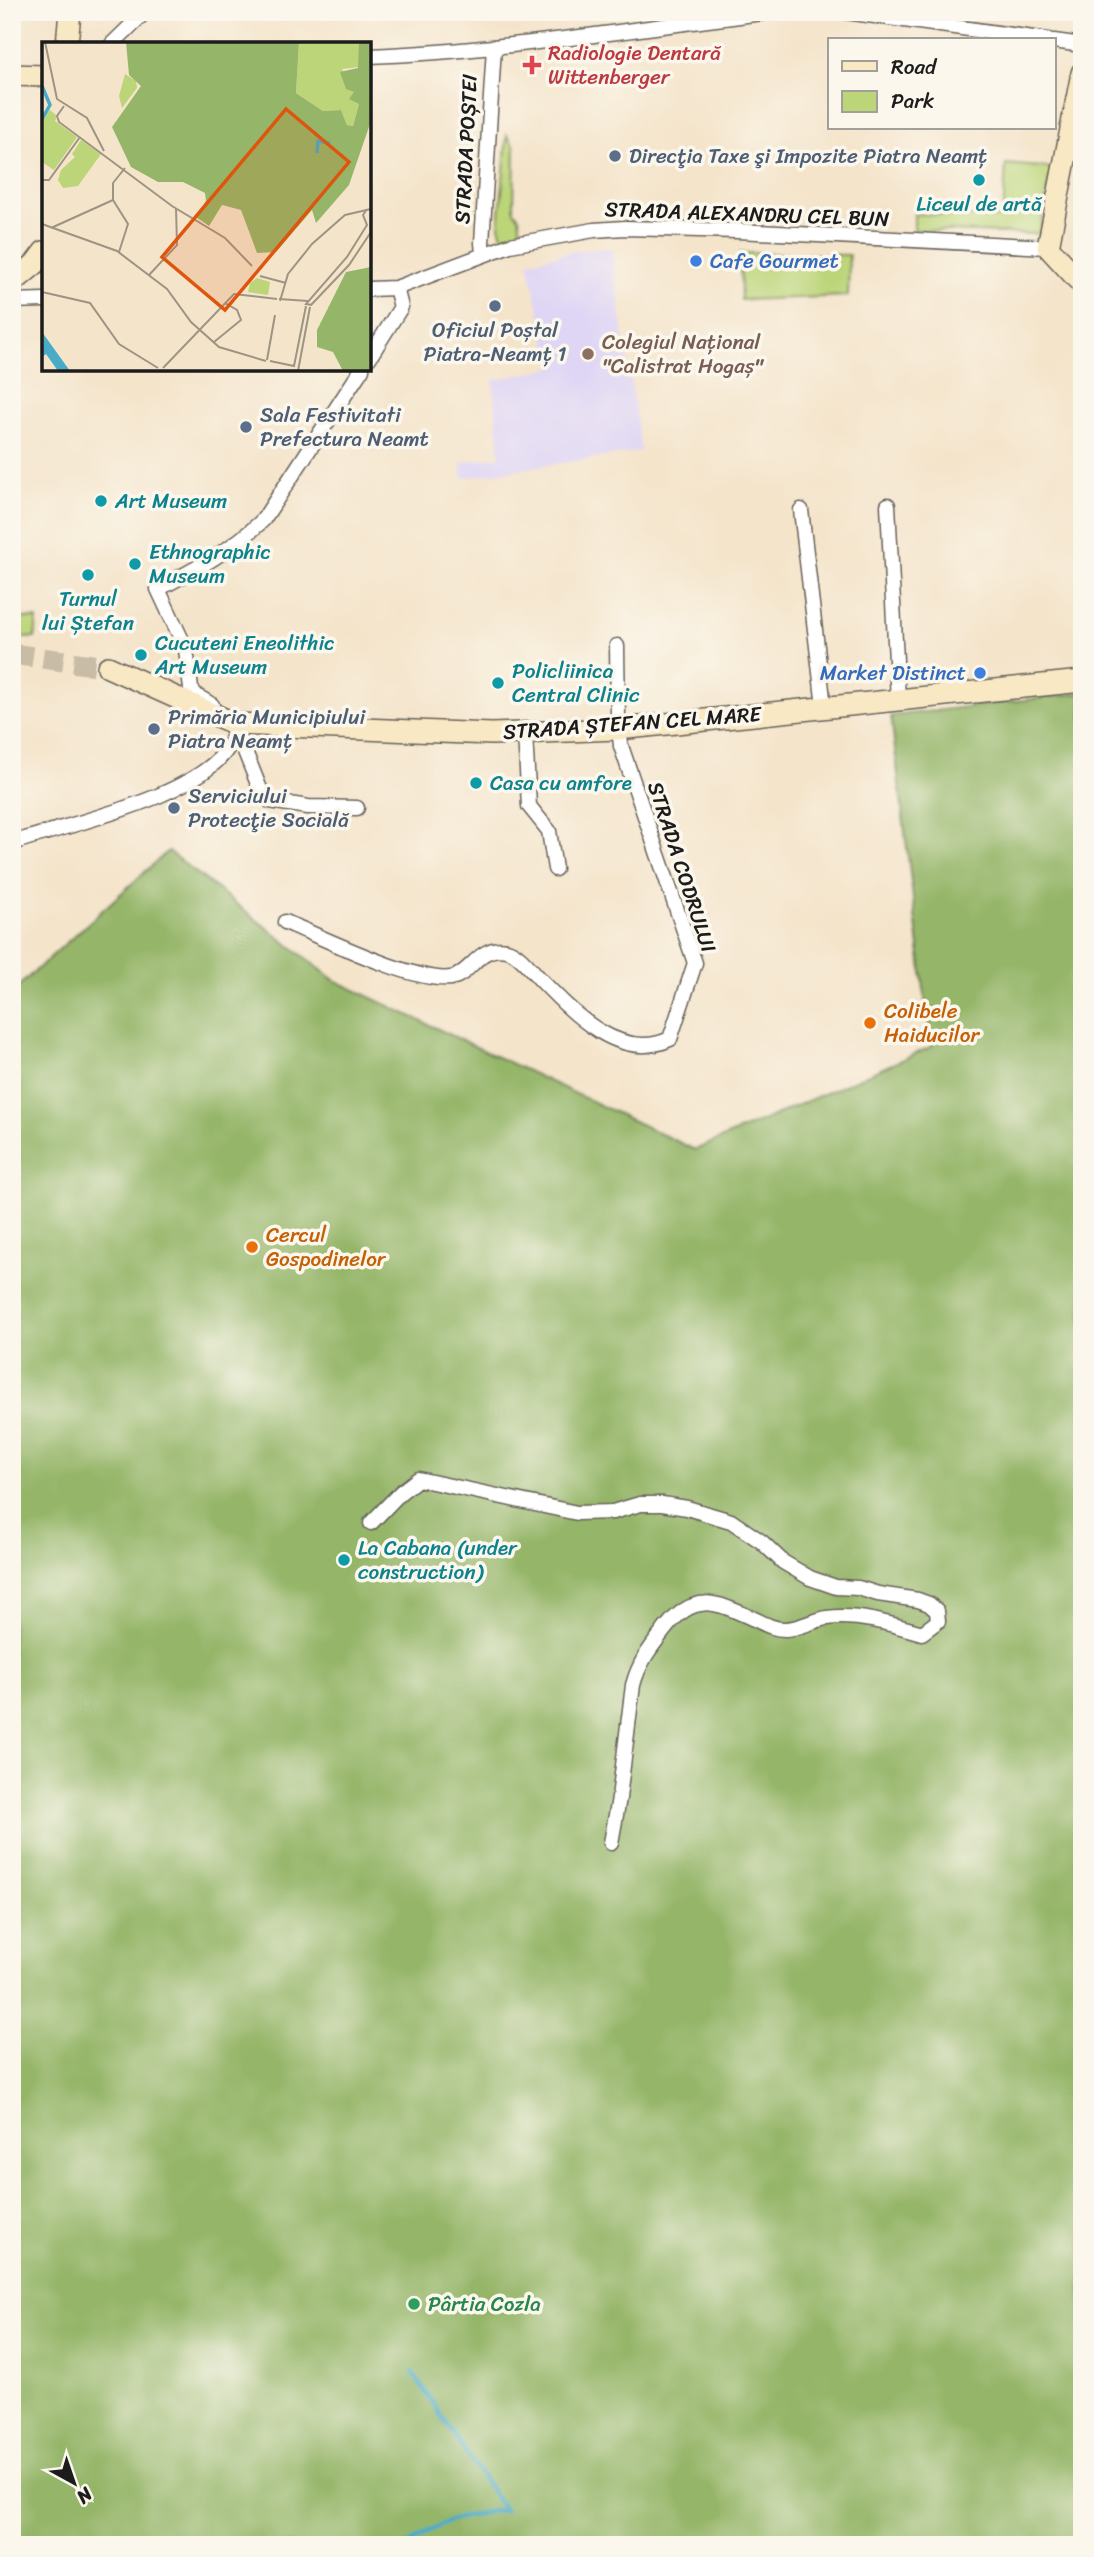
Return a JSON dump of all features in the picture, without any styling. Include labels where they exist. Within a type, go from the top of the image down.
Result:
[{"type":"street","points":[[67,42],[70,12]]},
{"type":"street","points":[[114,42],[145,12]]},
{"type":"street","points":[[371,56],[432,54],[683,18],[771,12]]},
{"type":"street","points":[[846,12],[1034,38]]},
{"type":"street","points":[[1056,41],[1082,45]]},
{"type":"street","name":"STRADA POȘTEI","points":[[484,253],[482,243],[494,47]]},
{"type":"street","points":[[1082,73],[1048,247],[1082,284]]},
{"type":"street","points":[[12,75],[42,76]]},
{"type":"street","name":"STRADA ALEXANDRU CEL BUN","points":[[371,289],[396,288],[510,245],[594,230],[625,228],[1048,247]]},
{"type":"street","points":[[12,283],[42,255]]},
{"type":"street","points":[[371,355],[401,307],[396,288]]},
{"type":"street","points":[[12,301],[42,300]]},
{"type":"street","points":[[357,807],[308,807],[270,801],[260,789],[242,744],[218,709],[191,689],[186,649],[158,589],[242,541],[263,520],[361,371]]},
{"type":"street","points":[[888,505],[898,700]]},
{"type":"street","points":[[801,510],[824,708]]},
{"type":"street","points":[[617,646],[618,729]]},
{"type":"street","name":"STRADA ȘTEFAN CEL MARE","points":[[108,667],[231,728],[525,734],[618,729],[1082,681]]},
{"type":"street","points":[[12,843],[146,801],[174,789],[208,768],[226,750],[231,728]]},
{"type":"street","name":"STRADA CODRULUI","points":[[285,922],[391,965],[430,976],[452,978],[492,950],[507,950],[591,1028],[618,1040],[639,1045],[657,1045],[670,1039],[695,963],[621,746],[618,729]]},
{"type":"street","points":[[525,734],[529,806],[549,831],[555,869]]},
{"type":"street","points":[[371,1523],[401,1492],[418,1479],[577,1513],[597,1514],[640,1504],[662,1504],[731,1521],[762,1542],[783,1562],[810,1578],[836,1587],[858,1588],[918,1600],[937,1611],[938,1621],[922,1633],[879,1621],[851,1618],[825,1618],[788,1629],[774,1628],[729,1608],[701,1602],[680,1612],[652,1644],[638,1668],[633,1685],[633,1703],[624,1746],[611,1843]]},
{"type":"shaded area","name":"Colegiul Național \"Calistrat Hogaș\"","points":[[611,248],[641,451],[463,478],[461,462],[500,457],[493,380],[552,368],[528,262],[574,251]]},
{"type":"green space","points":[[507,135],[515,148],[514,211],[519,217],[521,233],[502,236],[499,226]]},
{"type":"green space","points":[[1006,164],[1051,168],[1040,231],[1035,234],[914,230],[914,214],[1003,218]]},
{"type":"green space","points":[[740,253],[849,255],[848,296],[741,300]]},
{"type":"green space","points":[[12,617],[37,619],[35,638],[12,637]]},
{"type":"green space","points":[[1082,693],[1082,2545],[12,2545],[12,992],[168,851],[334,980],[695,1150],[931,1047],[891,716]]},
{"type":"waterway","points":[[408,2545],[453,2520],[504,2510],[412,2372]]},
{"type":"tunnel","points":[[12,654],[108,667]]},
{"type":"place","name":"Radiologie Dentară Wittenberger","points":[[532,65]]},
{"type":"place","name":"Direcţia Taxe şi Impozite Piatra Neamț","points":[[615,156]]},
{"type":"place","name":"Liceul de artă","points":[[979,180]]},
{"type":"place","name":"Cafe Gourmet","points":[[696,261]]},
{"type":"place","name":"Oficiul Poștal Piatra-Neamț 1","points":[[495,306]]},
{"type":"place","name":"Colegiul Național \"Calistrat Hogaș\"","points":[[588,354]]},
{"type":"place","name":"Sala Festivitati Prefectura Neamt","points":[[246,427]]},
{"type":"place","name":"Art Museum","points":[[101,501]]},
{"type":"place","name":"Ethnographic Museum","points":[[135,564]]},
{"type":"place","name":"Turnul lui Ștefan","points":[[88,575]]},
{"type":"place","name":"Cucuteni Eneolithic Art Museum","points":[[141,655]]},
{"type":"place","name":"Market Distinct","points":[[980,673]]},
{"type":"place","name":"Policliinica Central Clinic","points":[[498,683]]},
{"type":"place","name":"Primăria Municipiului Piatra Neamț","points":[[154,729]]},
{"type":"place","name":"Casa cu amfore","points":[[476,783]]},
{"type":"place","name":"Serviciului Protecţie Socială","points":[[174,808]]},
{"type":"place","name":"Colibele Haiducilor","points":[[870,1023]]},
{"type":"place","name":"Cercul Gospodinelor","points":[[252,1247]]},
{"type":"place","name":"La Cabana (under construction)","points":[[344,1560]]},
{"type":"place","name":"Pârtia Cozla","points":[[414,2304]]}]
